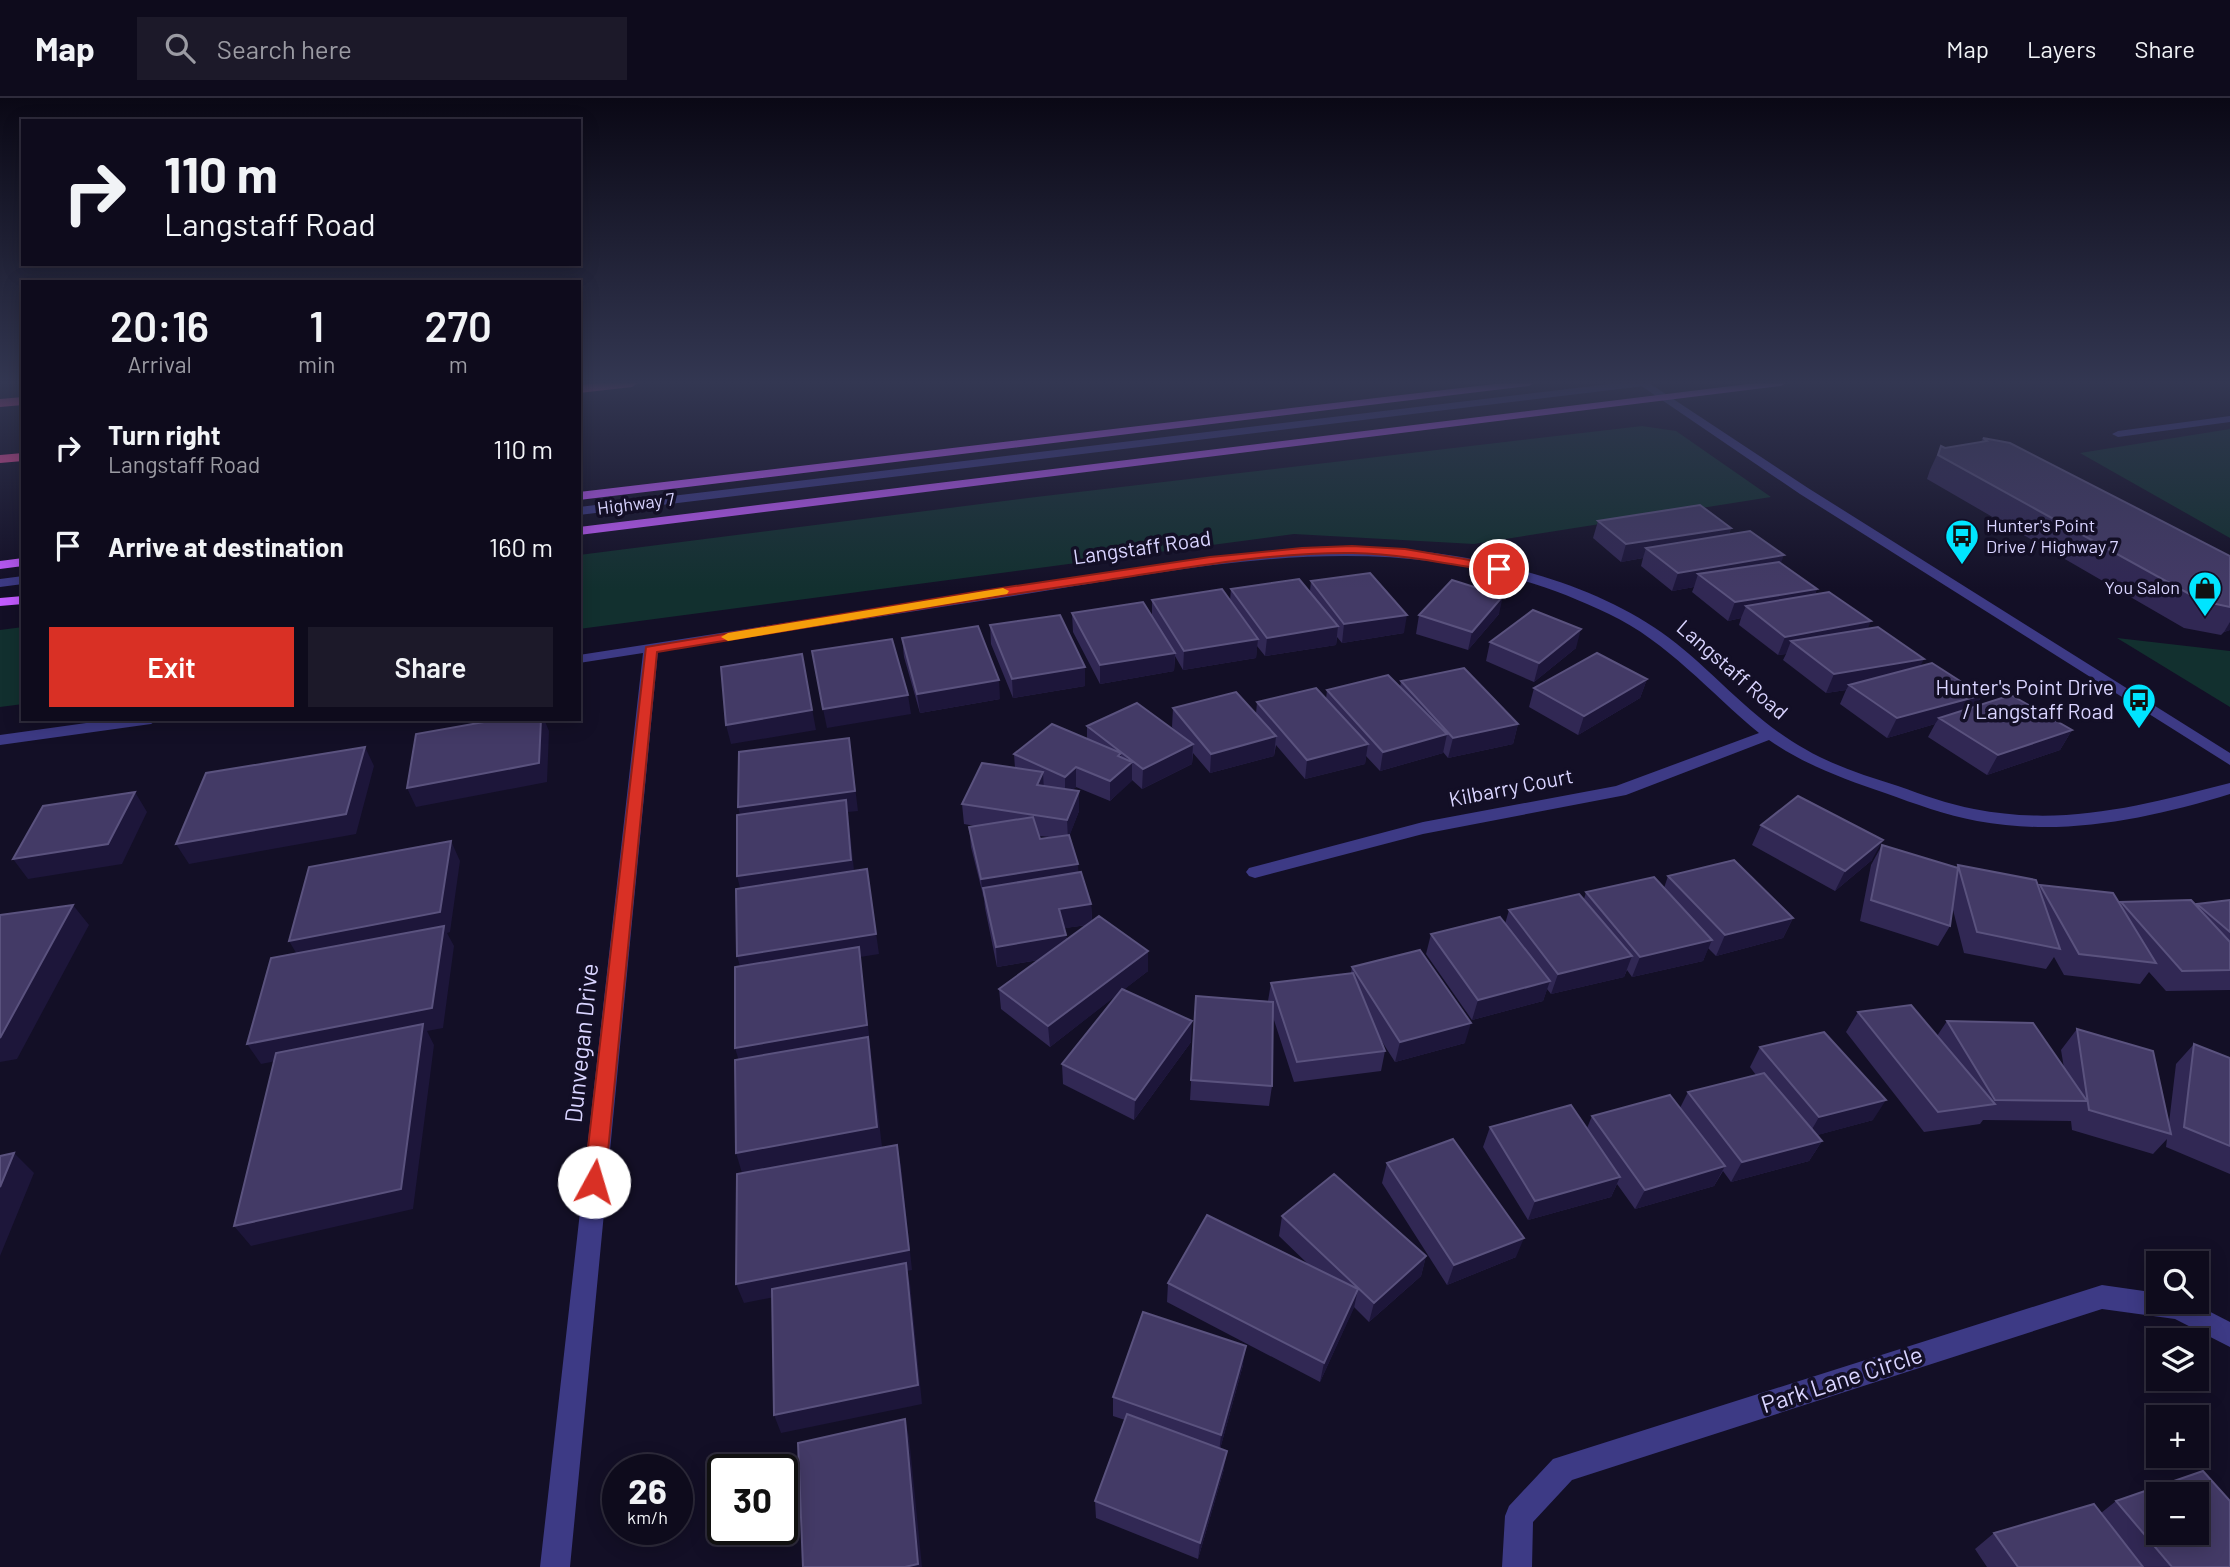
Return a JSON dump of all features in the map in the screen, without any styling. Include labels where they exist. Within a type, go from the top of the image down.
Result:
[{"type":"highway","points":[[0,460],[21,457]]},
{"type":"main road","name":"Highway 7","points":[[581,496],[953,452]]},
{"type":"main road","name":"Highway 7","points":[[581,531],[1227,452]]},
{"type":"main road","points":[[0,565],[21,562]]},
{"type":"main road","points":[[0,603],[21,600]]},
{"type":"street","points":[[581,511],[1073,452]]},
{"type":"street","points":[[1744,452],[2230,760]]},
{"type":"street","name":"Langstaff Road","points":[[581,659],[1210,561],[1302,552],[1405,552],[1499,569],[1555,585],[1616,611],[1667,641],[1770,734],[1804,757],[1841,773],[1918,799],[1986,817],[2051,822],[2110,818],[2230,788]]},
{"type":"street","points":[[0,583],[21,580]]},
{"type":"street","name":"Dunvegan Drive","points":[[555,1567],[651,649]]},
{"type":"street","points":[[0,741],[137,721]]},
{"type":"street","name":"Kilbarry Court","points":[[1255,872],[1423,828],[1620,791],[1770,734]]},
{"type":"street","name":"Park Lane Circle","points":[[1517,1567],[1519,1516],[1563,1469],[2102,1297],[2178,1308],[2230,1335]]},
{"type":"green space","points":[[1424,452],[1706,452],[1771,497],[1474,544],[1294,534],[581,629],[581,555]]},
{"type":"green space","points":[[2230,452],[2230,538],[2080,453]]},
{"type":"green space","points":[[21,627],[21,704],[0,707],[0,630]]},
{"type":"green space","points":[[2117,638],[2230,651],[2230,707]]},
{"type":"building","points":[[1939,452],[2027,452],[2230,556],[2230,607],[2202,601],[1938,455]]},
{"type":"building","points":[[1700,505],[1731,528],[1626,544],[1598,521]]},
{"type":"building","points":[[1750,531],[1784,555],[1678,573],[1646,548]]},
{"type":"building","points":[[1779,562],[1817,589],[1735,602],[1698,574]]},
{"type":"building","points":[[1370,573],[1407,615],[1344,624],[1311,581]]},
{"type":"building","points":[[1299,579],[1338,626],[1267,638],[1231,589]]},
{"type":"building","points":[[1452,580],[1503,596],[1472,632],[1419,615]]},
{"type":"building","points":[[1222,589],[1258,639],[1184,651],[1152,600]]},
{"type":"building","points":[[1829,592],[1871,621],[1785,637],[1746,606]]},
{"type":"building","points":[[1143,602],[1175,653],[1100,665],[1072,613]]},
{"type":"building","points":[[1533,610],[1581,629],[1539,663],[1490,642]]},
{"type":"building","points":[[1060,615],[1085,667],[1012,679],[990,625]]},
{"type":"building","points":[[978,626],[999,680],[917,694],[902,638]]},
{"type":"building","points":[[1878,627],[1924,659],[1834,674],[1791,641]]},
{"type":"building","points":[[892,639],[908,695],[823,709],[812,651]]},
{"type":"building","points":[[1597,653],[1647,679],[1584,716],[1534,688]]},
{"type":"building","points":[[802,654],[812,710],[726,725],[721,667]]},
{"type":"building","points":[[1932,663],[1982,695],[1897,718],[1849,685]]},
{"type":"building","points":[[1464,668],[1518,724],[1453,738],[1401,681]]},
{"type":"building","points":[[1388,675],[1447,734],[1383,752],[1327,690]]},
{"type":"building","points":[[1316,688],[1368,744],[1307,760],[1257,702]]},
{"type":"building","points":[[1236,692],[1276,736],[1211,754],[1173,708]]},
{"type":"building","points":[[2011,695],[2072,730],[1998,755],[1939,718]]},
{"type":"building","points":[[1137,703],[1193,744],[1143,769],[1087,726]]},
{"type":"building","points":[[490,721],[541,721],[539,763],[407,788],[416,734]]},
{"type":"building","points":[[1052,724],[1121,753],[1118,756],[1132,762],[1110,781],[1076,767],[1065,777],[1014,754]]},
{"type":"building","points":[[849,738],[855,791],[738,807],[739,752]]},
{"type":"building","points":[[365,747],[346,814],[176,844],[206,773]]},
{"type":"building","points":[[982,763],[1043,772],[1037,785],[1079,791],[1067,820],[962,804]]},
{"type":"building","points":[[135,792],[108,844],[13,859],[43,806]]},
{"type":"building","points":[[1798,796],[1883,840],[1845,871],[1761,825]]},
{"type":"building","points":[[846,800],[851,860],[737,876],[737,815]]},
{"type":"building","points":[[1033,817],[1040,839],[1069,835],[1078,864],[981,879],[969,827]]},
{"type":"building","points":[[451,841],[440,912],[289,941],[309,867]]},
{"type":"building","points":[[1882,845],[1958,868],[1950,926],[1871,900]]},
{"type":"building","points":[[1734,860],[1793,918],[1725,935],[1668,876]]},
{"type":"building","points":[[1958,865],[2036,880],[2060,949],[1977,932]]},
{"type":"building","points":[[867,869],[876,934],[737,956],[736,889]]},
{"type":"building","points":[[1081,872],[1091,904],[1059,909],[1066,935],[996,947],[983,888]]},
{"type":"building","points":[[1654,877],[1712,940],[1640,957],[1586,892]]},
{"type":"building","points":[[2040,885],[2113,893],[2156,963],[2079,954]]},
{"type":"building","points":[[1579,894],[1632,956],[1558,974],[1509,910]]},
{"type":"building","points":[[2191,900],[2230,942],[2230,970],[2182,971],[2121,902]]},
{"type":"building","points":[[2230,900],[2230,932],[2197,904]]},
{"type":"building","points":[[73,905],[0,1038],[0,915]]},
{"type":"building","points":[[1099,916],[1148,951],[1048,1026],[999,989]]},
{"type":"building","points":[[1500,917],[1550,981],[1478,1000],[1431,934]]},
{"type":"building","points":[[444,926],[432,1008],[247,1044],[271,958]]},
{"type":"building","points":[[859,947],[867,1025],[735,1048],[735,967]]},
{"type":"building","points":[[1420,950],[1471,1023],[1400,1042],[1352,967]]},
{"type":"building","points":[[1353,973],[1385,1051],[1297,1062],[1271,983]]},
{"type":"building","points":[[1122,989],[1192,1021],[1135,1100],[1062,1064]]},
{"type":"building","points":[[1196,996],[1273,1002],[1272,1086],[1191,1080]]},
{"type":"building","points":[[1911,1005],[1995,1104],[1938,1112],[1858,1012]]},
{"type":"building","points":[[1947,1021],[2033,1023],[2087,1101],[1995,1100]]},
{"type":"building","points":[[423,1024],[401,1189],[234,1226],[276,1053]]},
{"type":"building","points":[[2077,1029],[2153,1051],[2171,1134],[2089,1110]]},
{"type":"building","points":[[1824,1032],[1886,1100],[1819,1117],[1760,1047]]},
{"type":"building","points":[[868,1037],[877,1127],[736,1153],[735,1060]]},
{"type":"building","points":[[2194,1044],[2230,1058],[2230,1146],[2184,1127]]},
{"type":"building","points":[[1764,1073],[1822,1141],[1742,1162],[1688,1092]]},
{"type":"building","points":[[1670,1095],[1725,1166],[1645,1190],[1592,1116]]},
{"type":"building","points":[[1571,1105],[1620,1177],[1535,1201],[1490,1127]]},
{"type":"building","points":[[1453,1139],[1524,1238],[1454,1265],[1387,1163]]},
{"type":"building","points":[[897,1145],[909,1250],[736,1284],[737,1174]]},
{"type":"building","points":[[14,1153],[0,1187],[0,1156]]},
{"type":"building","points":[[1334,1174],[1426,1256],[1374,1303],[1282,1216]]},
{"type":"building","points":[[1207,1215],[1358,1289],[1324,1363],[1168,1283]]},
{"type":"building","points":[[906,1263],[918,1385],[774,1415],[772,1289]]},
{"type":"building","points":[[1143,1312],[1246,1346],[1221,1435],[1113,1397]]},
{"type":"building","points":[[1127,1414],[1227,1451],[1200,1543],[1095,1501]]},
{"type":"building","points":[[905,1419],[918,1564],[905,1567],[803,1567],[798,1443]]},
{"type":"building","points":[[2203,1471],[2230,1501],[2230,1567],[2172,1567],[2153,1545],[2209,1545],[2209,1482],[2171,1482]]},
{"type":"building","points":[[2146,1491],[2146,1536],[2116,1501]]},
{"type":"building","points":[[2094,1504],[2143,1567],[2018,1567],[1994,1533]]},
{"type":"slow traffic","points":[[728,637],[1003,591]]},
{"type":"place","name":"Hunter's Point Drive / Highway 7","points":[[1962,566]]},
{"type":"place","name":"You Salon","points":[[2205,618]]},
{"type":"place","name":"Hunter's Point Drive / Langstaff Road","points":[[2139,730]]},
{"type":"route","points":[[594,1182],[651,649],[975,596],[1210,561],[1302,552],[1405,552],[1499,569]]}]
